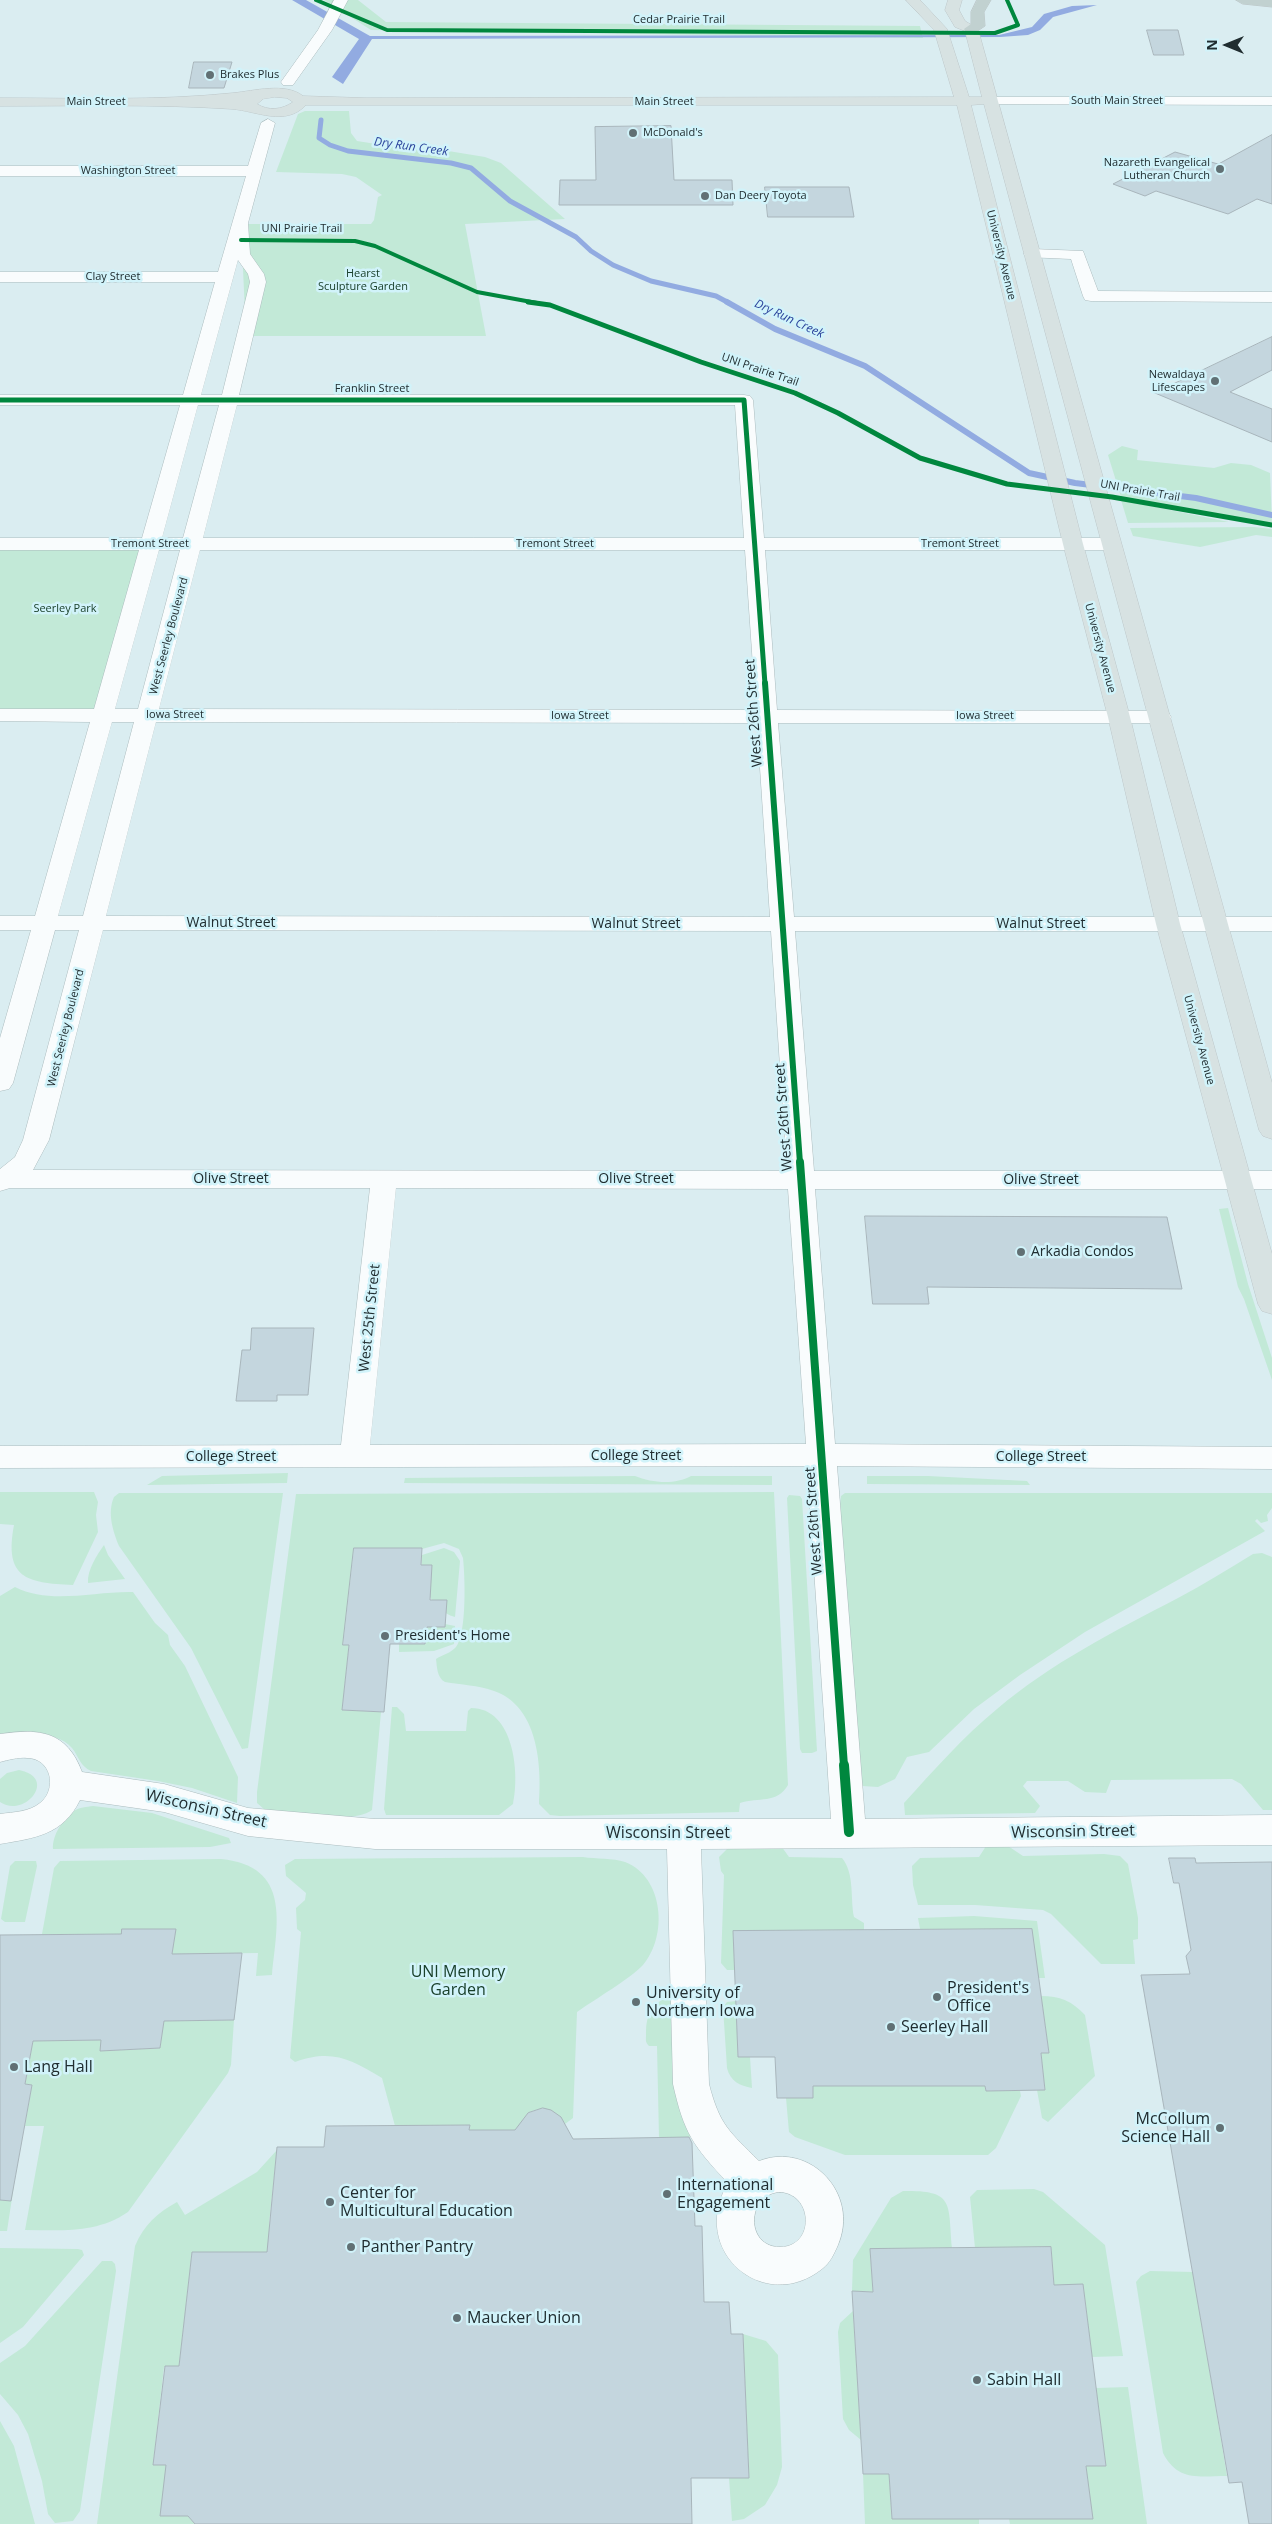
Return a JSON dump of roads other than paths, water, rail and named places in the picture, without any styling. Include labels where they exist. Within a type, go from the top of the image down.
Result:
[{"type":"highway","points":[[973,35],[978,26],[975,16],[984,0]]},
{"type":"highway","points":[[1243,0],[1272,3]]},
{"type":"main road","name":"University Avenue","points":[[913,0],[942,34],[963,101],[1073,544],[1119,717],[1168,924],[1272,1304]]},
{"type":"main road","points":[[955,0],[952,10],[960,24],[973,35],[1099,504],[1160,717],[1272,1130]]},
{"type":"main road","name":"Main Street","points":[[0,102],[192,102],[261,106],[292,99],[366,102],[963,101]]},
{"type":"main road","name":"South Main Street","points":[[963,101],[991,101]]},
{"type":"street","points":[[261,106],[292,99],[340,3]]},
{"type":"street","name":"South Main Street","points":[[991,101],[1272,101]]},
{"type":"street","name":"West Seerley Boulevard","points":[[0,1083],[256,171],[261,106]]},
{"type":"street","name":"Washington Street","points":[[0,171],[256,171]]},
{"type":"street","name":"West Seerley Boulevard","points":[[2,1180],[26,1162],[36,1140],[189,560],[191,544],[229,400],[258,282],[256,274],[242,254],[241,224]]},
{"type":"street","points":[[1032,254],[1077,254],[1091,296],[1272,297]]},
{"type":"street","name":"Clay Street","points":[[0,277],[226,277]]},
{"type":"street","name":"Franklin Street","points":[[0,400],[744,400]]},
{"type":"street","name":"West 26th Street","points":[[744,400],[849,1832]]},
{"type":"street","name":"Tremont Street","points":[[0,544],[1110,544]]},
{"type":"street","name":"Iowa Street","points":[[0,715],[1160,717]]},
{"type":"street","name":"Walnut Street","points":[[0,923],[1272,924]]},
{"type":"street","name":"West 25th Street","points":[[354,1456],[384,1179]]},
{"type":"street","name":"Olive Street","points":[[2,1180],[1272,1180]]},
{"type":"street","name":"College Street","points":[[0,1457],[822,1455],[1272,1458]]},
{"type":"street","points":[[0,1748],[27,1744],[46,1748],[62,1760],[68,1770],[69,1784],[65,1800],[48,1816],[35,1824],[0,1829]]},
{"type":"street","name":"Wisconsin Street","points":[[69,1784],[164,1798],[248,1822],[375,1834],[849,1832],[899,1834],[1272,1830]]},
{"type":"street","points":[[684,1833],[692,2084],[699,2117],[712,2140],[753,2182]]},
{"type":"water","points":[[292,0],[306,0],[370,36],[999,35],[1032,27],[1044,14],[1072,6],[1097,5],[1053,17],[1040,30],[1028,35],[1000,37],[372,39],[343,84],[332,77],[359,39]]},
{"type":"waterway","name":"Dry Run Creek","points":[[321,120],[319,138],[330,145],[348,151],[451,163],[471,168],[510,201],[576,237],[591,251],[613,265],[651,281],[716,296],[729,303]]},
{"type":"waterway","name":"Dry Run Creek","points":[[727,302],[775,329],[865,366],[1029,473],[1075,483],[1196,498],[1272,515]]},
{"type":"place","name":"Brakes Plus","points":[[210,75]]},
{"type":"place","name":"McDonald's","points":[[633,133]]},
{"type":"place","name":"Nazareth Evangelical Lutheran Church","points":[[1220,169]]},
{"type":"place","name":"Dan Deery Toyota","points":[[705,196]]},
{"type":"place","name":"Newaldaya Lifescapes","points":[[1215,381]]},
{"type":"place","name":"Arkadia Condos","points":[[1021,1252]]},
{"type":"place","name":"President's Home","points":[[385,1636]]},
{"type":"place","name":"President's Office","points":[[937,1997]]},
{"type":"place","name":"University of Northern Iowa","points":[[636,2002]]},
{"type":"place","name":"Seerley Hall","points":[[891,2027]]},
{"type":"place","name":"Lang Hall","points":[[14,2067]]},
{"type":"place","name":"McCollum Science Hall","points":[[1220,2128]]},
{"type":"place","name":"International Engagement","points":[[667,2194]]},
{"type":"place","name":"Center for Multicultural Education","points":[[330,2202]]},
{"type":"place","name":"Panther Pantry","points":[[351,2247]]},
{"type":"place","name":"Maucker Union","points":[[457,2318]]},
{"type":"place","name":"Sabin Hall","points":[[977,2380]]},
{"type":"park label","name":"Hearst Sculpture Garden","points":[[363,280]]},
{"type":"park label","name":"Seerley Park","points":[[65,609]]},
{"type":"park label","name":"UNI Memory Garden","points":[[458,1981]]}]
